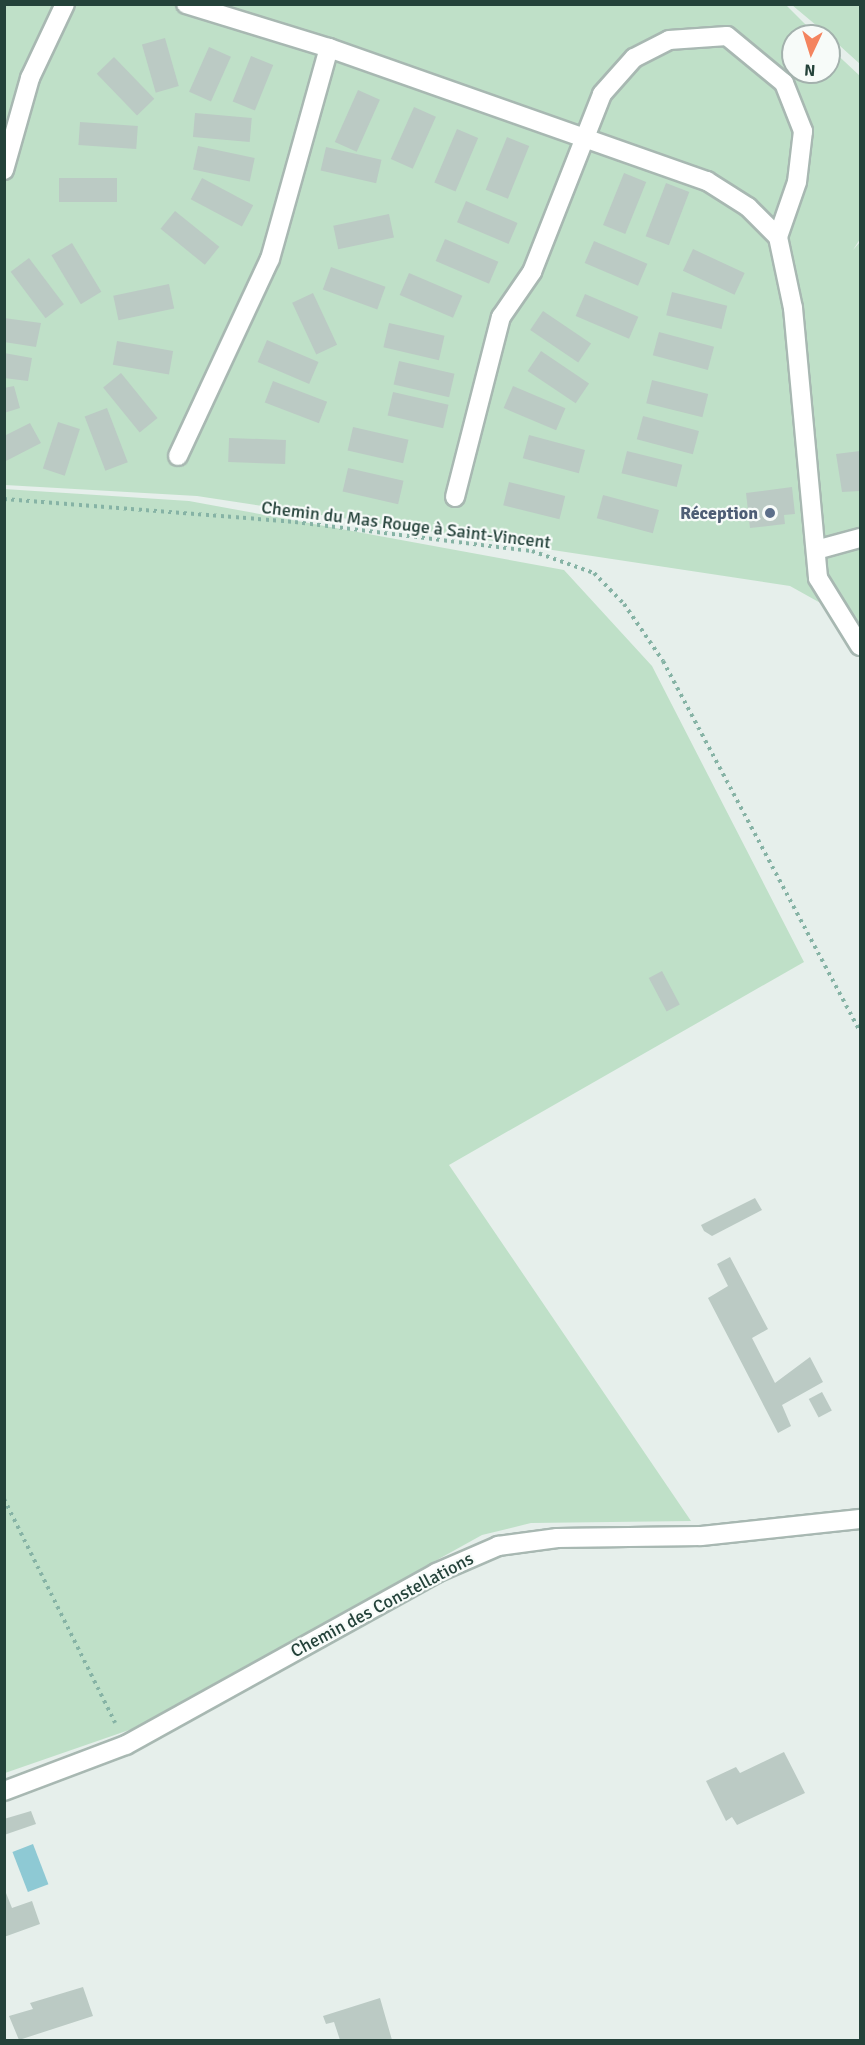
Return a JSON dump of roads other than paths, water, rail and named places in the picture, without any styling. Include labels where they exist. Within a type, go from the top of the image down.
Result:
[{"type":"street","points":[[4,170],[30,78],[65,4]]},
{"type":"street","points":[[186,4],[329,48],[706,181],[748,207],[778,237]]},
{"type":"street","points":[[455,497],[501,317],[532,272],[581,136],[602,94],[634,58],[669,40],[727,36],[784,82],[802,131],[798,182],[778,237],[793,308],[818,578],[861,646]]},
{"type":"street","points":[[178,456],[270,259],[329,48]]},
{"type":"street","points":[[816,550],[861,538]]},
{"type":"street","name":"Chemin des Constellations","points":[[4,1791],[126,1745],[436,1573],[498,1546],[557,1538],[701,1536],[861,1519]]},
{"type":"water","points":[[33,1844],[48,1884],[28,1892],[12,1852]]},
{"type":"place","name":"Réception","points":[[770,513]]}]
